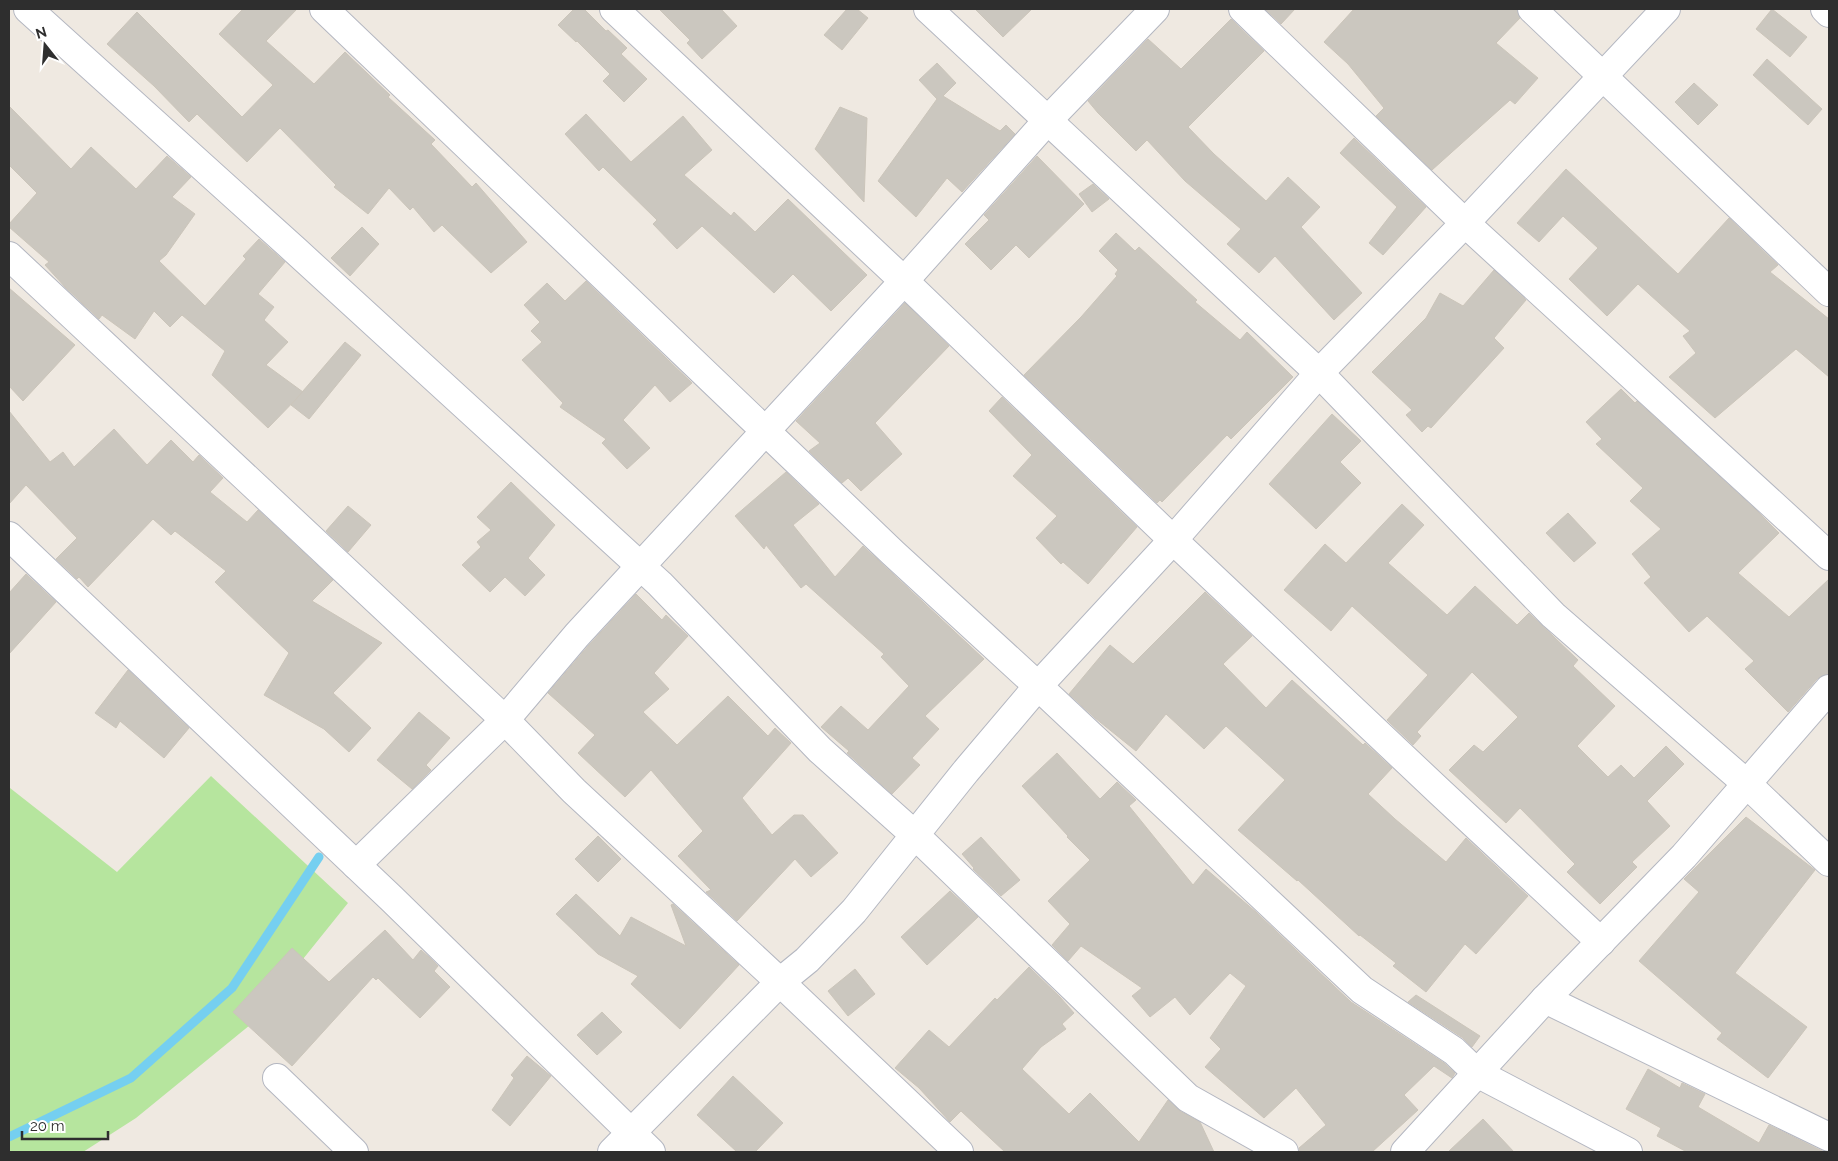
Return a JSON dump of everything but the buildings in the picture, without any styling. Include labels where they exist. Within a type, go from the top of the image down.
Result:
[{"type":"street","points":[[28,9],[660,584],[820,750],[916,836],[1188,1098],[1284,1152]]},
{"type":"street","points":[[324,9],[893,554],[1038,686],[1362,990],[1454,1051],[1477,1073],[1628,1152]]},
{"type":"street","points":[[614,9],[904,281],[1173,540],[1602,942]]},
{"type":"street","points":[[928,9],[1319,373],[1553,615],[1747,784],[1829,862]]},
{"type":"street","points":[[356,865],[505,720],[577,635],[904,281],[1047,121],[1155,9]]},
{"type":"street","points":[[1243,9],[1465,223],[1829,556]]},
{"type":"street","points":[[1532,9],[1829,292]]},
{"type":"street","points":[[612,1152],[780,982],[807,960],[854,911],[916,836],[966,771],[1038,686],[1173,540],[1319,373],[1465,223],[1666,9]]},
{"type":"street","points":[[1825,9],[1829,13]]},
{"type":"street","points":[[9,256],[505,720],[574,791],[780,982],[959,1152]]},
{"type":"street","points":[[9,536],[356,865],[651,1152]]},
{"type":"street","points":[[1405,1152],[1545,999],[1684,856],[1829,690]]},
{"type":"street","points":[[1545,999],[1829,1137]]},
{"type":"street","points":[[277,1078],[354,1152]]},
{"type":"green space","points":[[211,776],[348,903],[250,1025],[136,1118],[83,1152],[9,1152],[10,788],[117,872]]},
{"type":"waterway","points":[[9,1137],[131,1078],[232,988],[319,857]]}]
